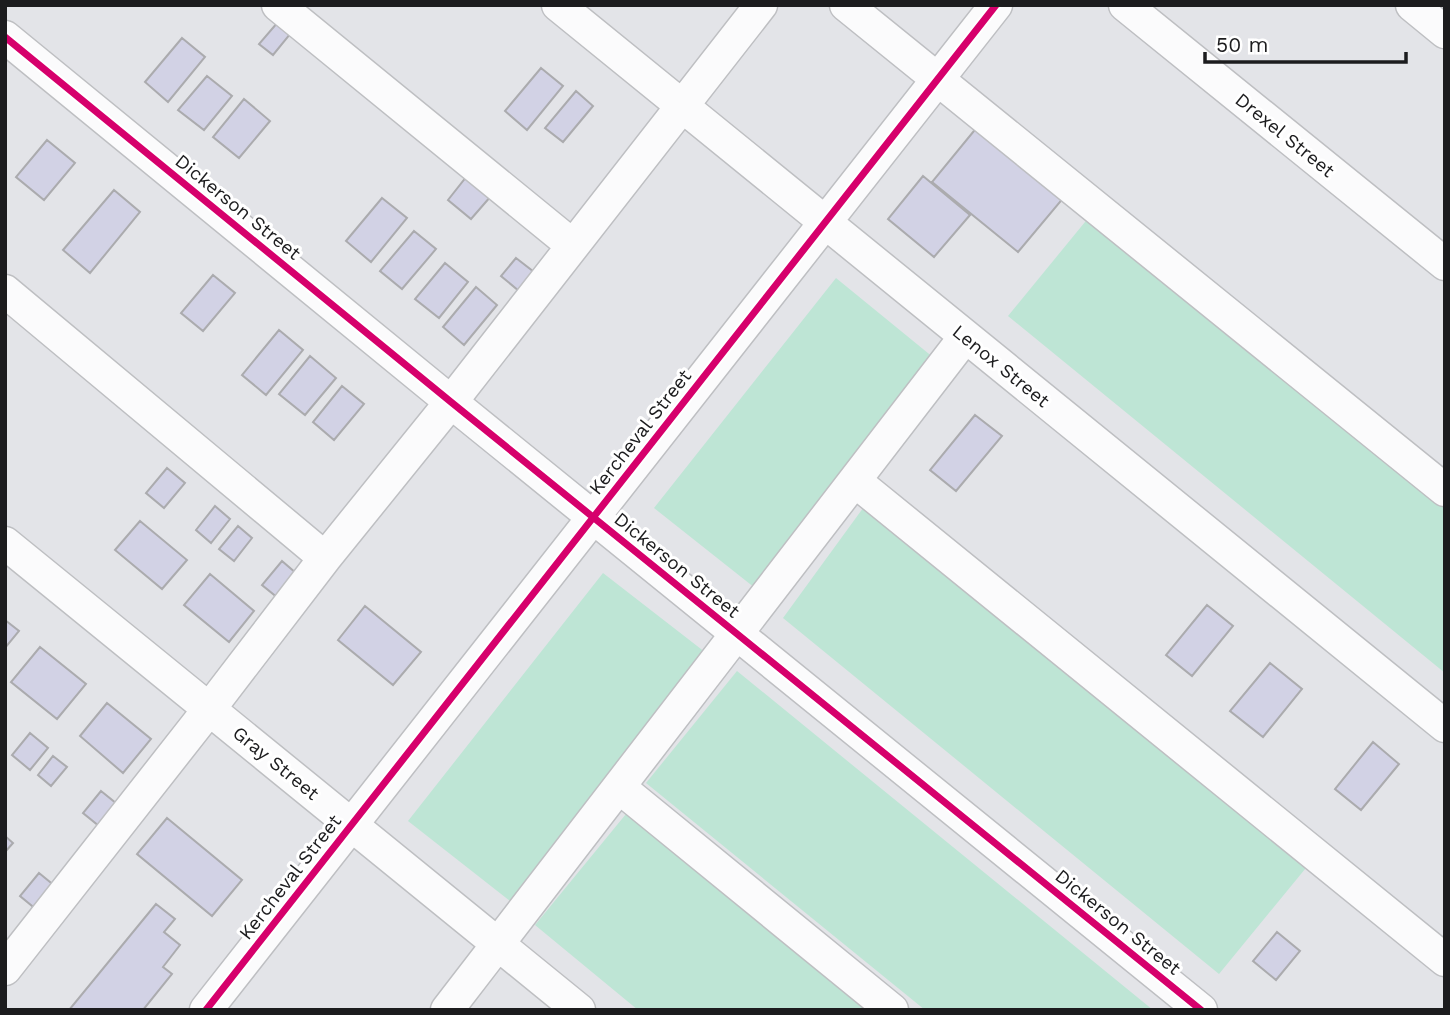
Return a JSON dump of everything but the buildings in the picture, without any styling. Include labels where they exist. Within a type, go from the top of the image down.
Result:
[{"type":"street","points":[[278,5],[572,245]]},
{"type":"street","name":"Lenox Street","points":[[558,5],[1445,726]]},
{"type":"street","points":[[5,969],[761,5]]},
{"type":"street","points":[[846,5],[1445,490]]},
{"type":"street","name":"Kercheval Street","points":[[206,1010],[996,5]]},
{"type":"street","name":"Drexel Street","points":[[1125,5],[1445,264]]},
{"type":"street","points":[[1412,5],[1445,32]]},
{"type":"street","name":"Dickerson Street","points":[[5,37],[1201,1010]]},
{"type":"street","points":[[5,291],[325,558]]},
{"type":"street","points":[[447,1010],[965,337]]},
{"type":"street","points":[[855,481],[1445,960]]},
{"type":"street","name":"Gray Street","points":[[5,543],[579,1010]]},
{"type":"street","points":[[619,787],[892,1010]]},
{"type":"green space","points":[[1094,211],[1445,498],[1445,673],[1008,316]]},
{"type":"green space","points":[[836,278],[934,358],[755,588],[654,508]]},
{"type":"green space","points":[[866,504],[1310,863],[1219,974],[783,618]]},
{"type":"green space","points":[[603,573],[710,656],[515,905],[408,821]]},
{"type":"green space","points":[[737,671],[1153,1010],[925,1010],[646,783]]},
{"type":"green space","points":[[626,814],[869,1010],[638,1010],[535,925]]},
{"type":"cycle path","points":[[206,1010],[996,5]]},
{"type":"cycle path","points":[[5,37],[1201,1010]]}]
